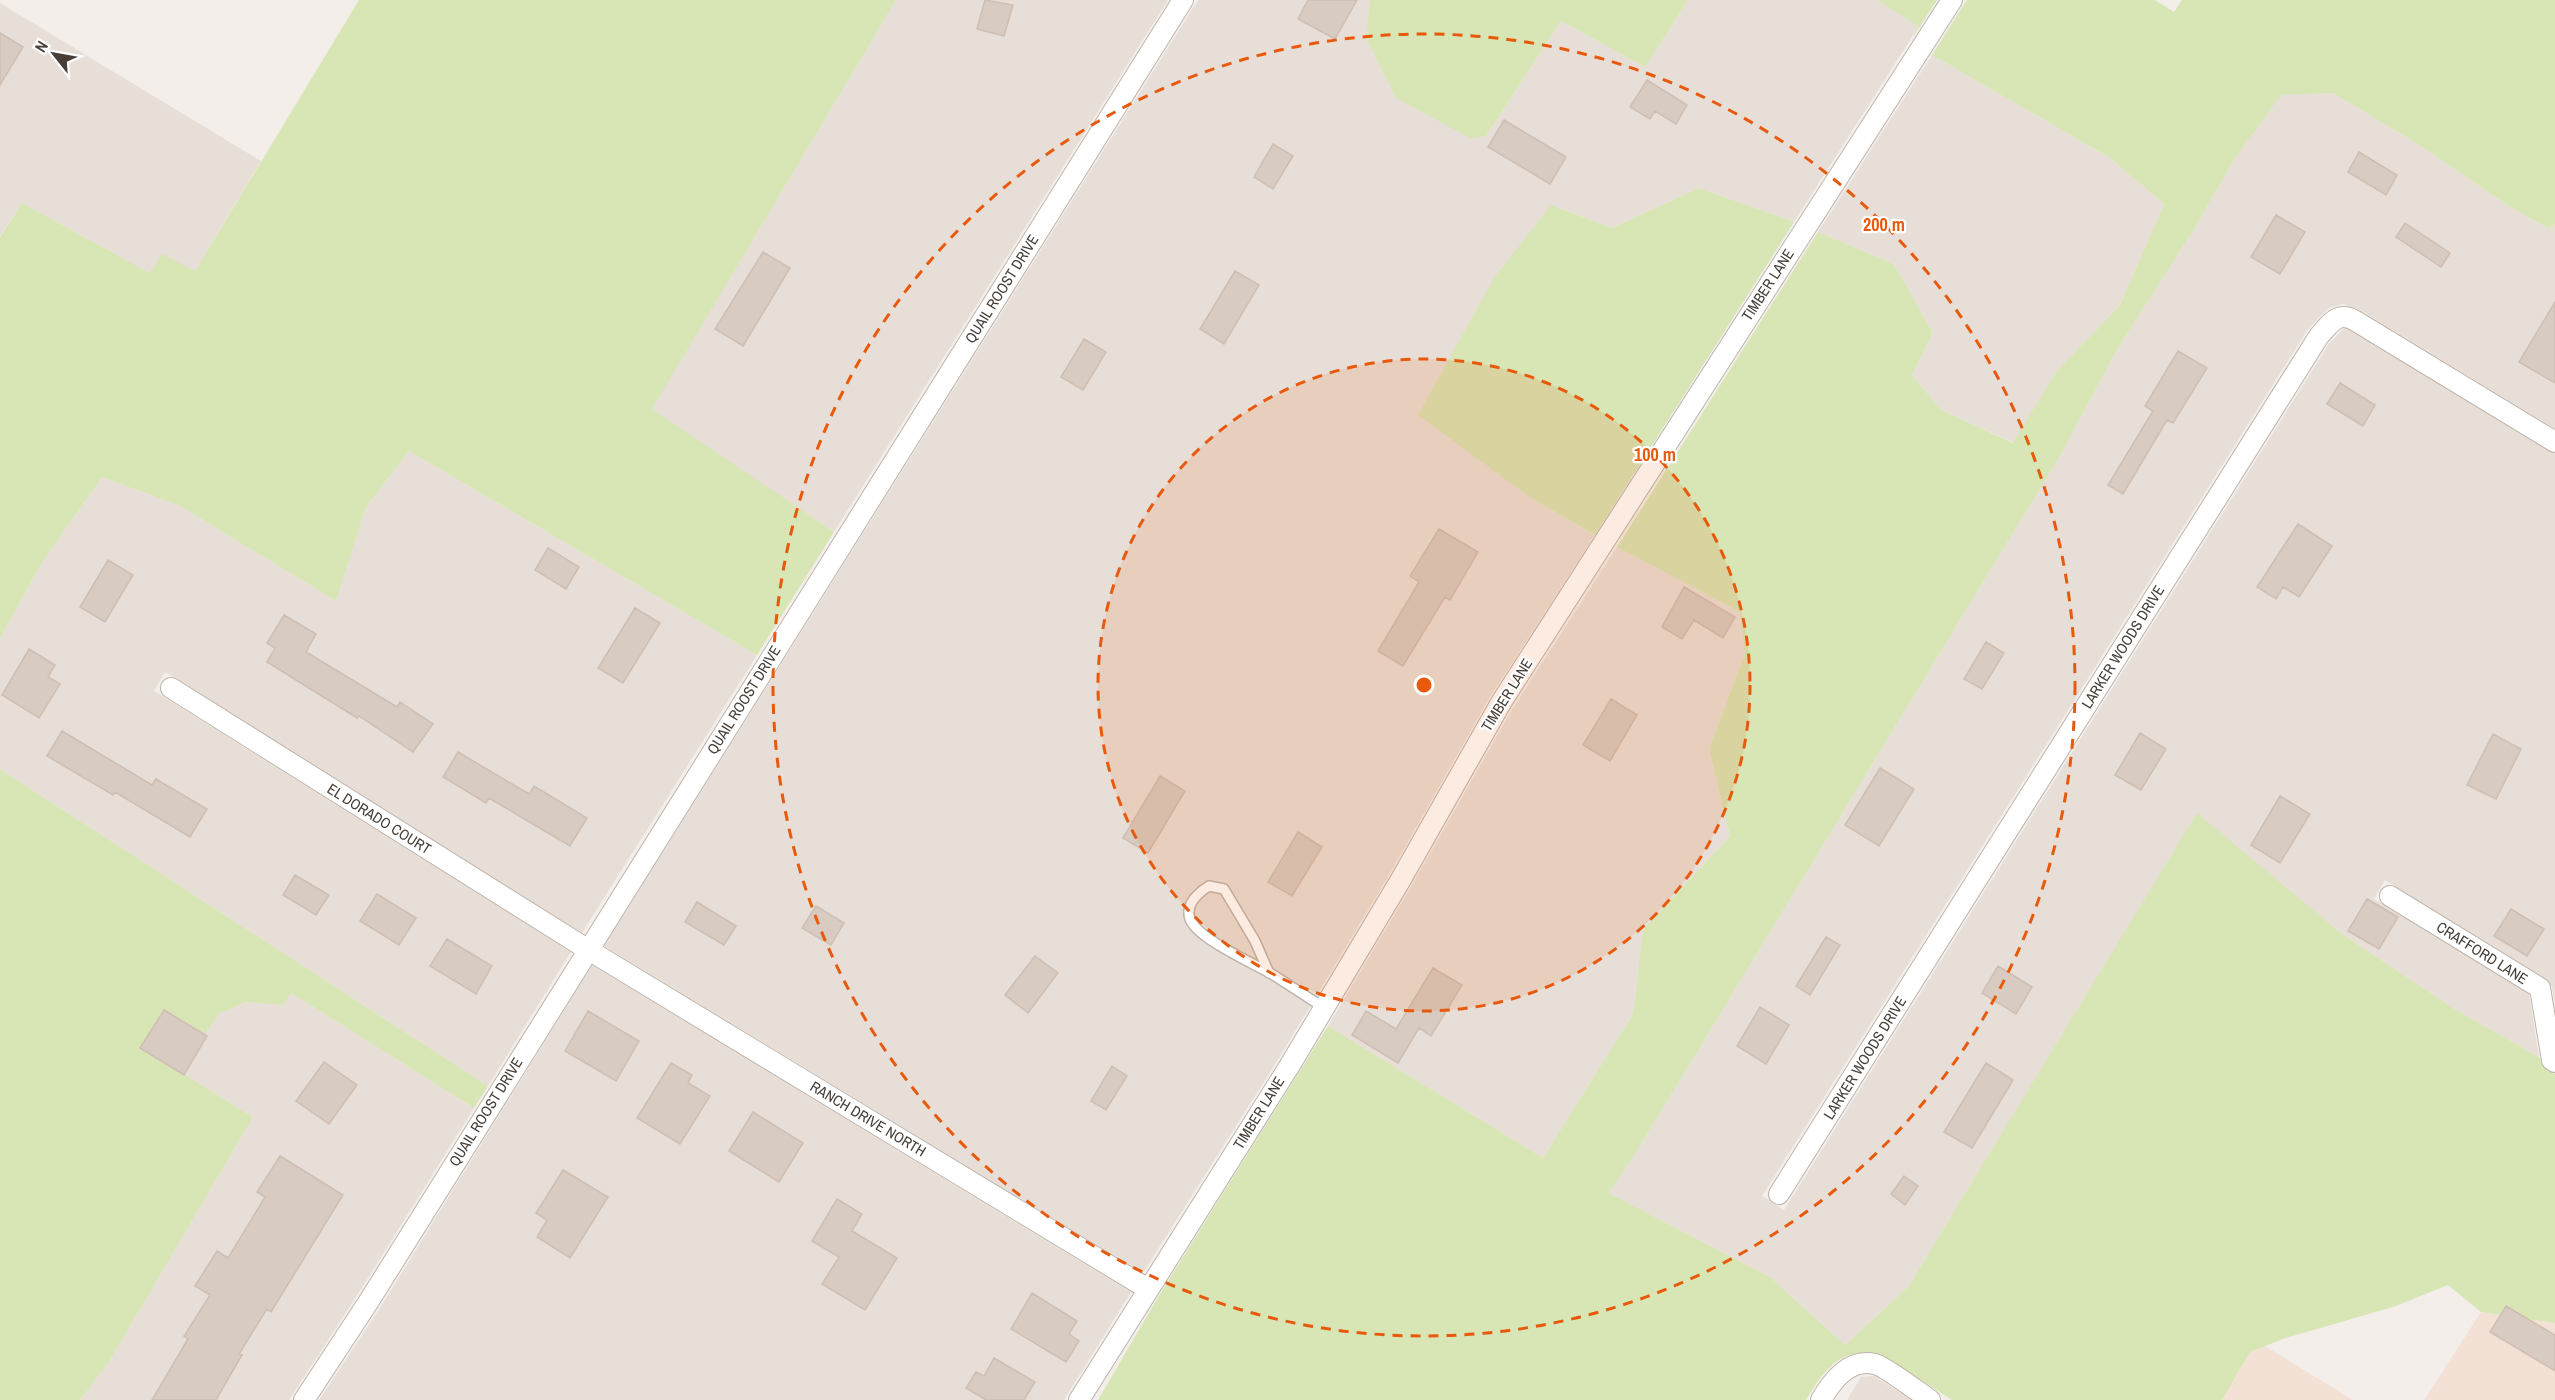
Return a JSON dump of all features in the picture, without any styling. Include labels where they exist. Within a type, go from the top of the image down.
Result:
[{"type":"street","name":"QUAIL ROOST DRIVE","points":[[304,1400],[369,1301],[587,949],[1183,0]]},
{"type":"street","name":"TIMBER LANE","points":[[1079,1400],[1324,1008],[1502,701],[1952,0]]},
{"type":"street","name":"LARKER WOODS DRIVE","points":[[1779,1194],[2319,336],[2338,316],[2346,315],[2555,442]]},
{"type":"street","name":"EL DORADO COURT","points":[[171,688],[587,949]]},
{"type":"street","name":"CRAFFORD LANE","points":[[2390,896],[2540,988],[2552,1060],[2555,1062]]},
{"type":"street","name":"RANCH DRIVE NORTH","points":[[587,949],[1148,1289]]},
{"type":"street","points":[[1821,1400],[1834,1378],[1853,1366],[1876,1364],[1930,1400]]},
{"type":"lane","points":[[1269,972],[1255,941],[1231,898],[1224,890],[1209,886],[1199,892],[1190,908],[1190,918],[1196,928],[1216,943],[1269,972],[1324,1008]]},
{"type":"shaded area","points":[[896,0],[1168,0],[834,532],[651,410]]},
{"type":"shaded area","points":[[1198,0],[1370,0],[1366,38],[1486,136],[1561,21],[1645,67],[1688,0],[1877,0],[1919,26],[1794,222],[1699,188],[1612,228],[1551,205],[1531,498],[1595,535],[1491,695],[1389,875],[1279,1058],[1143,1273],[604,946]]},
{"type":"shaded area","points":[[0,3],[261,161],[195,271],[150,273],[22,203],[0,236]]},
{"type":"shaded area","points":[[1932,55],[2110,158],[2164,204],[2120,305],[2056,372],[2014,443],[1940,409],[1912,375],[1933,333],[1894,264],[1818,232]]},
{"type":"shaded area","points":[[2333,93],[2424,148],[2507,205],[2549,229],[2555,224],[2555,429],[2360,310],[2343,304],[2329,308],[2308,329],[1762,1196],[1784,1210],[2329,344],[2345,327],[2555,454],[2555,1007],[2552,987],[2545,978],[2385,880],[2374,899],[2529,994],[2539,1057],[2456,1010],[2342,934],[2197,814],[1908,1287],[1845,1345],[1770,1277],[1609,1193],[1635,1154],[2061,454],[2118,348],[2194,229],[2235,158],[2281,94]]},
{"type":"shaded area","points":[[409,451],[757,655],[582,933],[165,672],[154,691],[571,952],[488,1086],[0,769],[0,638],[41,564],[102,477],[180,506],[336,601],[366,507]]},
{"type":"shaded area","points":[[1617,547],[1740,612],[1745,653],[1709,749],[1730,836],[1643,930],[1633,1014],[1543,1158],[1328,1026],[1411,887],[1513,708]]},
{"type":"shaded area","points":[[592,965],[1131,1292],[1064,1400],[319,1400],[380,1308]]},
{"type":"shaded area","points":[[291,993],[474,1108],[289,1400],[80,1400],[109,1362],[253,1117],[179,1071],[219,1014],[246,1002],[283,1004]]},
{"type":"shaded area","points":[[2481,1312],[2555,1323],[2555,1400],[2424,1400]]},
{"type":"shaded area","points":[[2265,1346],[2353,1400],[2222,1400],[2250,1352]]},
{"type":"shaded area","points":[[1874,1376],[1911,1400],[1847,1400],[1861,1377]]},
{"type":"green space","points":[[359,0],[896,0],[652,409],[834,532],[757,655],[409,451],[366,507],[336,601],[180,506],[102,477],[41,564],[0,638],[0,237],[22,203],[150,273],[162,254],[195,271]]},
{"type":"green space","points":[[1370,0],[1688,0],[1645,67],[1561,21],[1486,136],[1470,138],[1396,98],[1366,38]]},
{"type":"green space","points":[[1877,0],[1937,0],[1913,37],[1918,26]]},
{"type":"green space","points":[[1967,0],[2155,0],[2174,12],[2182,0],[2555,0],[2555,224],[2549,229],[2507,205],[2424,148],[2333,93],[2281,95],[2235,158],[2194,229],[2118,348],[2061,454],[1635,1154],[1609,1193],[1770,1277],[1845,1345],[1908,1287],[2197,813],[2342,934],[2456,1010],[2539,1057],[2547,1070],[2555,1074],[2555,1323],[2481,1312],[2448,1285],[2396,1306],[2283,1339],[2250,1352],[2222,1400],[1952,1400],[1882,1355],[1868,1353],[1855,1354],[1835,1362],[1806,1400],[1098,1400],[1160,1294],[1328,1026],[1543,1158],[1633,1014],[1643,930],[1730,836],[1709,749],[1745,653],[1740,612],[1617,547],[1818,232],[1894,264],[1933,333],[1912,375],[1940,409],[2013,443],[2056,372],[2120,305],[2164,204],[2110,158],[1932,55]]},
{"type":"green space","points":[[1699,188],[1794,222],[1595,535],[1531,498],[1418,415],[1494,278],[1551,205],[1612,228]]},
{"type":"green space","points":[[0,769],[488,1086],[474,1108],[291,993],[283,1005],[246,1002],[219,1014],[179,1071],[253,1117],[109,1362],[80,1400],[0,1400]]},
{"type":"building","points":[[985,0],[1013,5],[1004,36],[977,29]]},
{"type":"building","points":[[1308,0],[1357,0],[1335,39],[1298,19]]},
{"type":"building","points":[[0,33],[23,47],[0,85]]},
{"type":"building","points":[[1647,80],[1687,105],[1676,124],[1655,111],[1650,119],[1630,107]]},
{"type":"building","points":[[1504,120],[1566,157],[1550,184],[1488,147]]},
{"type":"building","points":[[1273,144],[1293,156],[1273,189],[1254,177]]},
{"type":"building","points":[[2359,152],[2397,175],[2386,195],[2348,172]]},
{"type":"building","points":[[2276,215],[2305,232],[2280,274],[2251,257]]},
{"type":"building","points":[[2405,223],[2450,253],[2441,267],[2396,237]]},
{"type":"building","points":[[763,252],[790,268],[743,346],[715,329]]},
{"type":"building","points":[[1235,271],[1259,285],[1224,344],[1200,329]]},
{"type":"building","points":[[2555,302],[2555,383],[2519,362]]},
{"type":"building","points":[[1084,339],[1106,352],[1083,390],[1061,377]]},
{"type":"building","points":[[2178,351],[2207,368],[2173,423],[2167,420],[2123,494],[2108,485],[2153,411],[2145,406]]},
{"type":"building","points":[[2340,383],[2375,405],[2363,426],[2327,404]]},
{"type":"building","points":[[2298,524],[2332,546],[2299,597],[2283,587],[2276,599],[2257,587]]},
{"type":"building","points":[[1439,529],[1478,552],[1450,600],[1445,597],[1403,666],[1378,651],[1419,582],[1410,576]]},
{"type":"building","points":[[548,548],[579,567],[566,589],[535,570]]},
{"type":"building","points":[[108,560],[133,575],[105,622],[80,607]]},
{"type":"building","points":[[1684,587],[1735,617],[1723,638],[1694,620],[1682,639],[1662,627]]},
{"type":"building","points":[[635,608],[660,623],[623,683],[598,668]]},
{"type":"building","points":[[284,615],[316,634],[306,652],[397,707],[400,702],[433,724],[413,752],[359,716],[357,718],[267,662],[275,648],[267,643]]},
{"type":"building","points":[[1986,642],[2004,653],[1982,689],[1964,679]]},
{"type":"building","points":[[29,649],[55,665],[48,677],[60,684],[39,718],[2,695]]},
{"type":"building","points":[[1611,699],[1637,715],[1610,761],[1583,745]]},
{"type":"building","points":[[62,731],[152,785],[156,779],[207,809],[190,837],[115,792],[113,795],[47,756]]},
{"type":"building","points":[[2140,733],[2166,749],[2141,790],[2115,775]]},
{"type":"building","points":[[2493,734],[2521,749],[2496,799],[2467,785]]},
{"type":"building","points":[[458,752],[529,794],[534,786],[587,818],[570,846],[489,798],[486,803],[443,777]]},
{"type":"building","points":[[1880,768],[1914,789],[1879,846],[1845,825]]},
{"type":"building","points":[[1160,776],[1185,791],[1148,853],[1123,838]]},
{"type":"building","points":[[2280,796],[2310,814],[2280,863],[2251,845]]},
{"type":"building","points":[[1298,832],[1322,847],[1292,896],[1268,882]]},
{"type":"building","points":[[295,875],[329,895],[316,915],[283,895]]},
{"type":"building","points":[[377,894],[416,918],[399,945],[360,921]]},
{"type":"building","points":[[2367,899],[2398,917],[2379,949],[2348,931]]},
{"type":"building","points":[[697,902],[736,926],[724,945],[685,922]]},
{"type":"building","points":[[816,906],[844,923],[831,945],[802,928]]},
{"type":"building","points":[[2511,909],[2544,929],[2527,956],[2494,936]]},
{"type":"building","points":[[1826,937],[1840,945],[1810,995],[1796,986]]},
{"type":"building","points":[[447,939],[492,966],[476,994],[430,966]]},
{"type":"building","points":[[1035,956],[1058,973],[1028,1013],[1005,995]]},
{"type":"building","points":[[1998,966],[2032,987],[2016,1014],[1982,993]]},
{"type":"building","points":[[1433,968],[1462,985],[1431,1036],[1419,1028],[1398,1063],[1352,1035],[1366,1011],[1396,1029]]},
{"type":"building","points":[[1760,1007],[1789,1025],[1766,1064],[1737,1046]]},
{"type":"building","points":[[164,1010],[207,1036],[184,1075],[140,1048]]},
{"type":"building","points":[[588,1011],[639,1041],[616,1081],[565,1051]]},
{"type":"building","points":[[324,1062],[357,1085],[329,1124],[296,1101]]},
{"type":"building","points":[[671,1063],[692,1075],[688,1083],[710,1096],[680,1144],[637,1118]]},
{"type":"building","points":[[1986,1063],[2013,1080],[1972,1148],[1944,1132]]},
{"type":"building","points":[[1112,1066],[1127,1076],[1106,1110],[1091,1101]]},
{"type":"building","points":[[753,1112],[803,1143],[779,1182],[729,1151]]},
{"type":"building","points":[[280,1156],[343,1195],[271,1312],[267,1309],[239,1354],[242,1355],[216,1400],[152,1400],[188,1339],[184,1336],[210,1295],[195,1286],[217,1251],[228,1258],[265,1197],[257,1192]]},
{"type":"building","points":[[563,1170],[608,1197],[570,1258],[537,1237],[547,1220],[536,1213]]},
{"type":"building","points":[[1904,1176],[1918,1186],[1905,1205],[1891,1194]]},
{"type":"building","points":[[837,1199],[862,1214],[852,1231],[897,1258],[865,1310],[822,1284],[839,1257],[812,1241]]},
{"type":"building","points":[[1032,1293],[1077,1321],[1069,1334],[1079,1341],[1066,1362],[1011,1329]]},
{"type":"building","points":[[2506,1306],[2555,1335],[2555,1371],[2490,1332]]},
{"type":"building","points":[[994,1358],[1035,1382],[1024,1400],[986,1400],[966,1388],[976,1372],[984,1376]]}]
